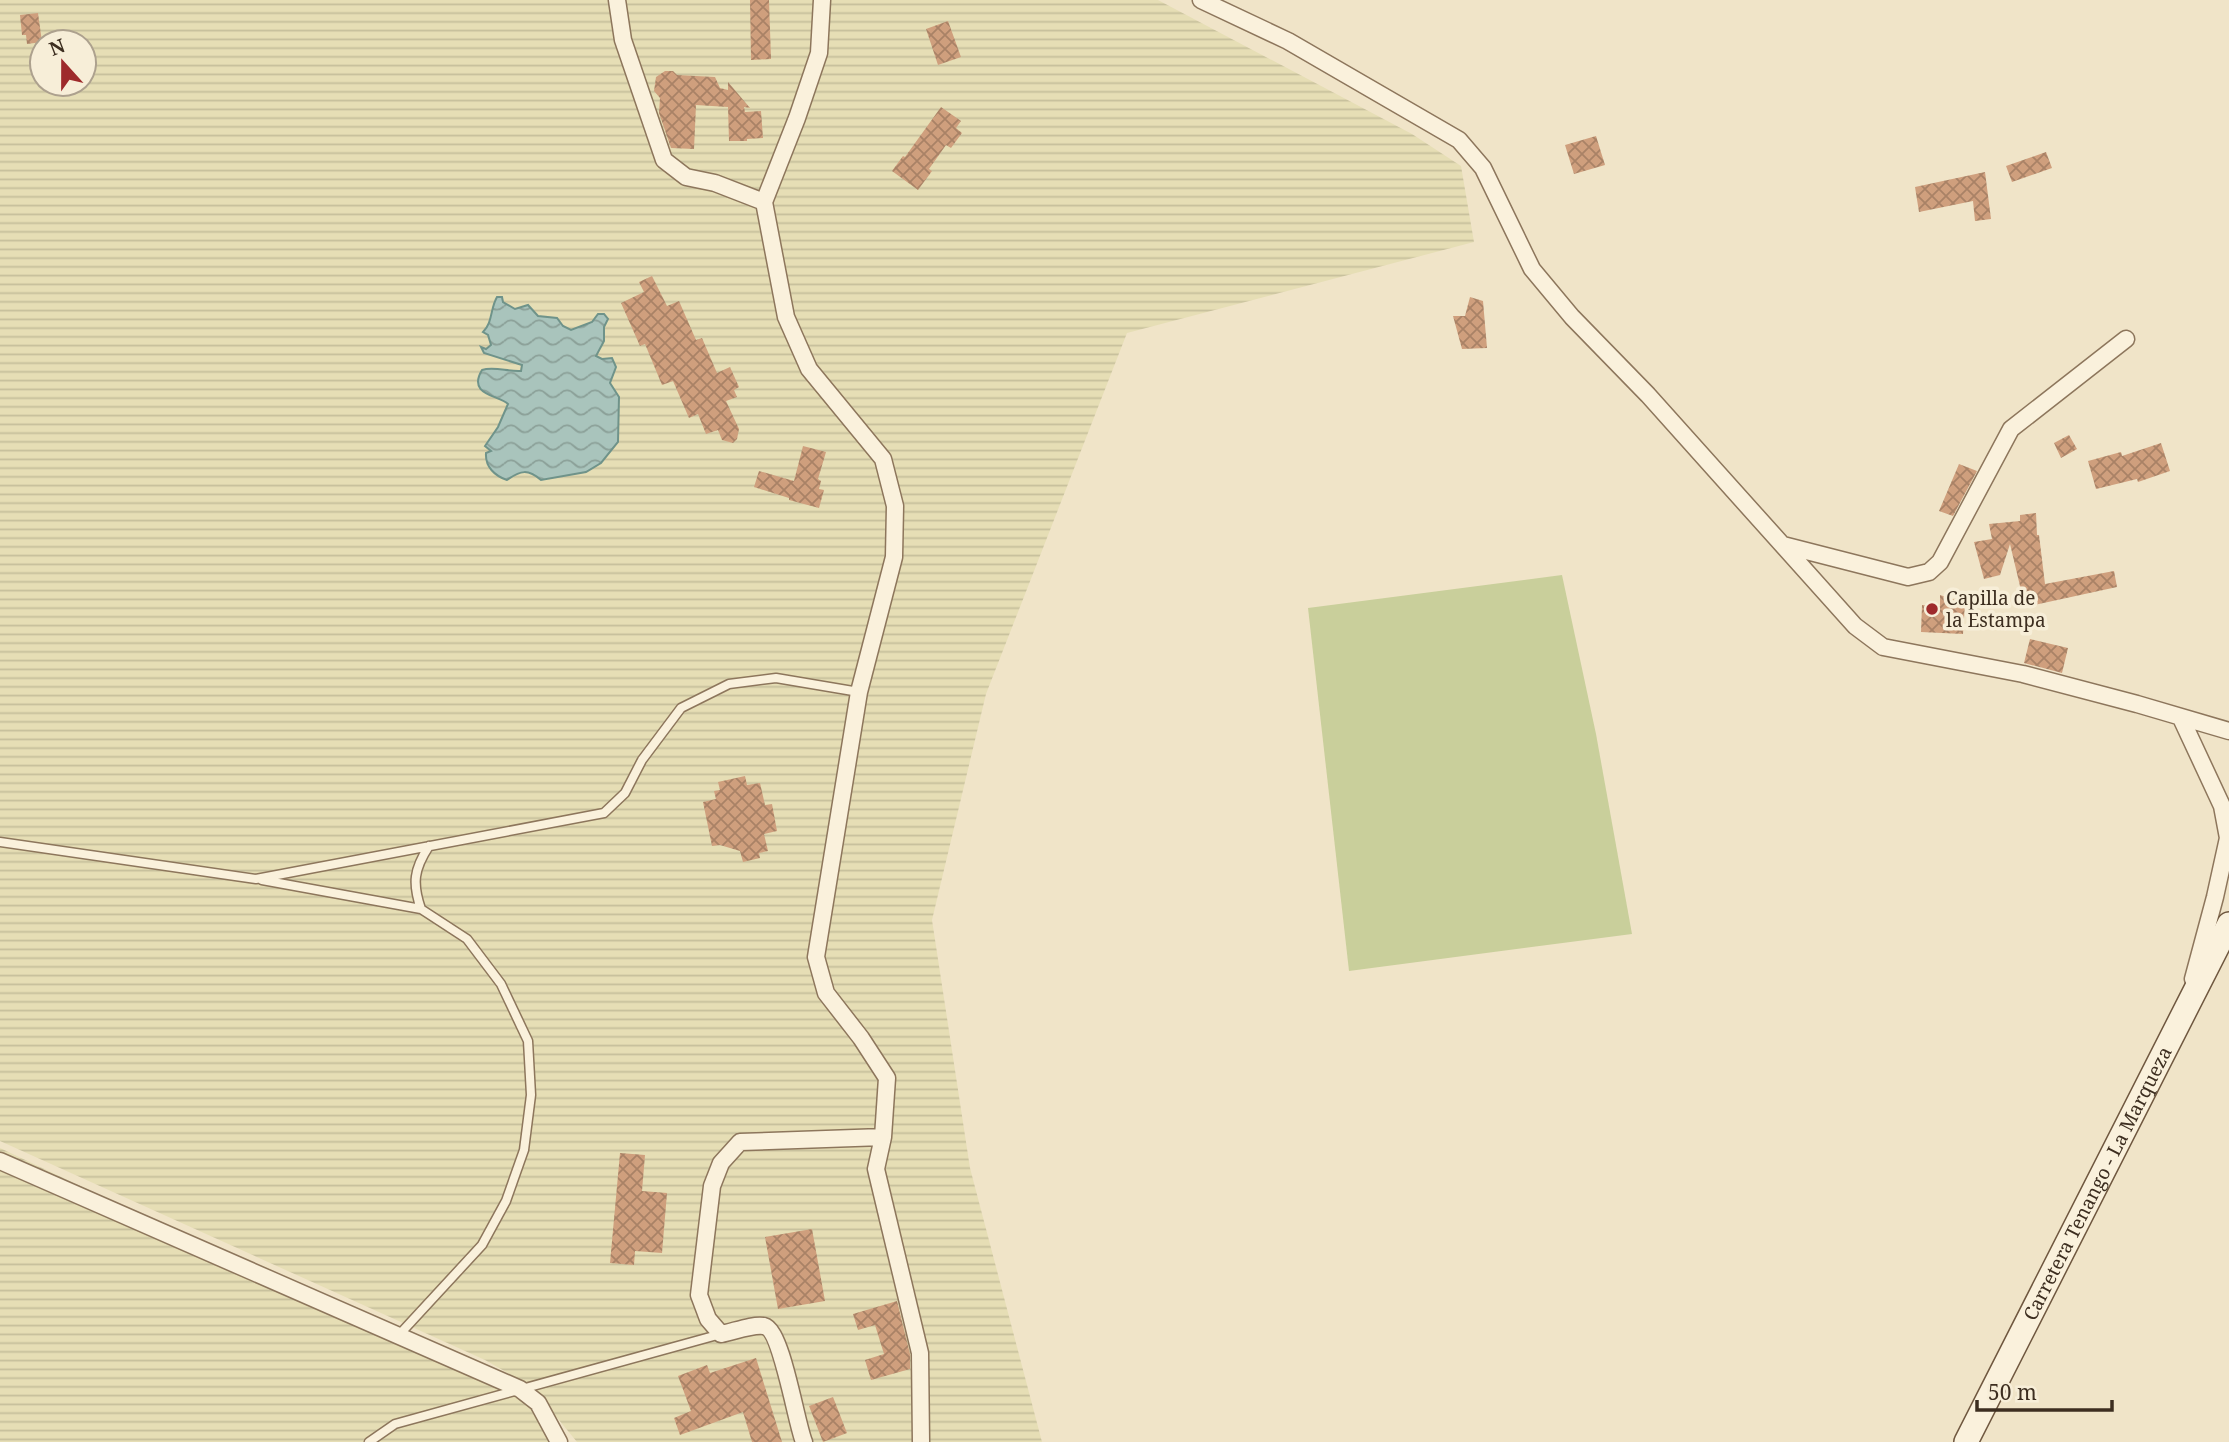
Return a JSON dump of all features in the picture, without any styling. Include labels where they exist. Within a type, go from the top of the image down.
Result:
[{"type":"main road","name":"Carretera Tenango - La Marqueza","points":[[1966,1442],[2185,1008],[2227,932]]},
{"type":"street","points":[[617,0],[623,40],[664,160],[686,177],[715,183],[764,202]]},
{"type":"street","points":[[822,0],[818,54],[797,118],[764,202],[786,317],[810,369],[883,459],[895,506],[894,557],[859,692],[816,957],[826,993],[887,1078],[883,1137],[876,1169],[920,1353],[921,1442]]},
{"type":"street","points":[[1201,0],[1289,41],[1459,140],[1483,168],[1532,269],[1572,317],[1648,395],[1855,626],[1883,647],[2023,674],[2229,732]]},
{"type":"street","points":[[1783,545],[1909,577],[1929,572],[1940,562],[2011,429],[2126,339]]},
{"type":"street","points":[[2181,718],[2222,806],[2228,838],[2185,1008]]},
{"type":"street","points":[[804,1442],[778,1345],[771,1330],[763,1326],[721,1334],[709,1319],[699,1295],[712,1186],[721,1163],[740,1143],[883,1137]]},
{"type":"street","points":[[0,1161],[520,1390],[538,1403],[559,1442]]},
{"type":"lane","points":[[256,879],[604,813],[625,793],[642,760],[681,708],[729,684],[776,678],[859,692]]},
{"type":"lane","points":[[0,842],[256,879],[421,909],[467,939],[501,984],[528,1041],[531,1095],[524,1150],[506,1201],[482,1245],[397,1336]]},
{"type":"lane","points":[[421,909],[416,896],[417,865],[429,846]]},
{"type":"lane","points":[[369,1442],[395,1424],[721,1334]]},
{"type":"shaded area","points":[[0,0],[1158,0],[1412,134],[1461,166],[1474,242],[1127,333],[986,694],[932,920],[970,1168],[1042,1442],[577,1442],[531,1386],[485,1360],[0,1141]]},
{"type":"shaded area","points":[[0,1148],[530,1401],[559,1442],[0,1442]]},
{"type":"green space","points":[[1562,575],[1596,734],[1632,934],[1349,971],[1308,608]]},
{"type":"water","points":[[497,297],[502,297],[503,302],[515,309],[528,305],[538,316],[557,318],[563,326],[571,330],[592,322],[598,314],[604,314],[608,319],[604,327],[604,341],[596,356],[602,359],[612,358],[616,367],[610,383],[619,397],[618,442],[601,463],[586,472],[541,480],[524,472],[507,480],[489,467],[486,453],[491,451],[485,446],[498,427],[508,404],[481,389],[478,378],[482,370],[521,371],[522,365],[484,353],[481,347],[486,349],[491,345],[488,335],[483,332]]},
{"type":"building","points":[[750,0],[769,0],[771,59],[751,60]]},
{"type":"building","points":[[38,13],[40,28],[28,28],[28,44],[26,35],[22,35],[20,15]]},
{"type":"building","points":[[948,21],[961,57],[938,65],[926,29]]},
{"type":"building","points":[[665,71],[673,71],[677,75],[715,77],[720,88],[728,90],[728,82],[750,108],[744,107],[745,112],[761,111],[763,138],[729,141],[728,107],[696,105],[694,149],[671,148],[659,113],[660,98],[654,91],[656,77]]},
{"type":"building","points":[[941,107],[961,121],[956,128],[962,133],[951,148],[946,145],[918,190],[892,171]]},
{"type":"building","points":[[1596,136],[1605,165],[1574,174],[1565,145]]},
{"type":"building","points":[[2046,152],[2052,168],[2012,182],[2006,166]]},
{"type":"building","points":[[1985,172],[1991,219],[1975,221],[1973,201],[1919,212],[1915,187]]},
{"type":"building","points":[[652,276],[667,306],[679,301],[696,340],[702,338],[717,373],[730,367],[739,387],[734,390],[737,397],[726,401],[739,429],[737,439],[733,443],[722,440],[718,430],[706,434],[698,414],[689,418],[673,381],[662,385],[645,344],[640,346],[621,303],[644,292],[639,282]]},
{"type":"building","points":[[1470,297],[1483,301],[1487,348],[1462,349],[1453,316],[1465,316]]},
{"type":"building","points":[[2069,435],[2077,449],[2061,458],[2054,443]]},
{"type":"building","points":[[2161,443],[2170,471],[2138,482],[2137,479],[2096,489],[2088,461],[2121,452],[2122,456]]},
{"type":"building","points":[[803,446],[826,452],[818,479],[821,481],[819,489],[824,490],[819,508],[754,487],[759,471],[794,481]]},
{"type":"building","points":[[1959,464],[1977,471],[1953,516],[1939,511]]},
{"type":"building","points":[[2036,513],[2045,584],[2114,571],[2117,587],[2025,607],[2010,544],[2000,575],[1984,579],[1974,542],[1992,539],[1989,524],[2020,521],[2020,515]]},
{"type":"building","points":[[1940,595],[1965,603],[1963,634],[1921,632],[1922,605],[1940,606]]},
{"type":"building","points":[[2030,639],[2068,648],[2062,673],[2024,663]]},
{"type":"building","points":[[745,776],[747,785],[760,783],[765,805],[772,804],[777,831],[764,834],[768,851],[759,853],[760,858],[743,862],[740,851],[720,845],[712,846],[703,802],[716,799],[714,791],[720,790],[718,782]]},
{"type":"building","points":[[620,1153],[645,1155],[642,1191],[667,1193],[662,1253],[635,1251],[634,1265],[610,1263]]},
{"type":"building","points":[[812,1229],[825,1301],[778,1309],[765,1237]]},
{"type":"building","points":[[897,1301],[910,1354],[910,1369],[871,1380],[865,1360],[884,1354],[875,1325],[858,1330],[853,1314]]},
{"type":"building","points":[[756,1358],[782,1442],[752,1442],[743,1412],[680,1435],[674,1418],[691,1411],[678,1376],[707,1365],[710,1373]]},
{"type":"building","points":[[833,1397],[847,1433],[823,1442],[809,1406]]},
{"type":"place","name":"Capilla de la Estampa","points":[[1932,609]]}]
